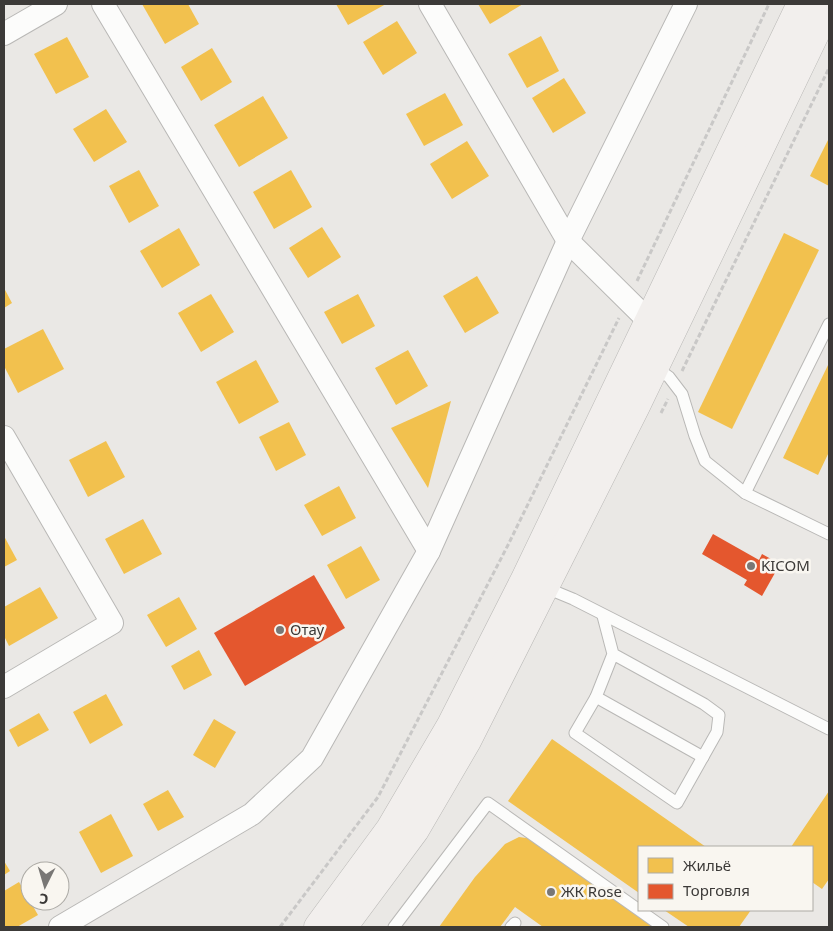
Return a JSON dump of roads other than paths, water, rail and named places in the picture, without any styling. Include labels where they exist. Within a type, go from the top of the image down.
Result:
[{"type":"main road","points":[[343,927],[415,830],[467,741],[535,583],[625,400],[649,320],[801,4]]},
{"type":"main road","points":[[625,400],[655,367],[829,5]]},
{"type":"main road","points":[[318,927],[390,829],[535,583]]},
{"type":"street","points":[[4,34],[56,4]]},
{"type":"street","points":[[103,4],[429,551]]},
{"type":"street","points":[[430,4],[568,242],[649,320],[668,341]]},
{"type":"street","points":[[60,927],[252,814],[312,758],[429,551],[568,242],[686,4]]},
{"type":"street","points":[[4,437],[112,624],[4,687]]},
{"type":"lane","points":[[745,493],[829,324]]},
{"type":"lane","points":[[655,367],[669,377],[682,394],[705,461],[745,493],[829,534]]},
{"type":"lane","points":[[535,583],[573,599],[829,729]]},
{"type":"lane","points":[[604,616],[613,654],[596,697],[575,733],[677,803],[717,732],[718,715],[704,704],[613,654]]},
{"type":"lane","points":[[596,697],[703,757]]},
{"type":"lane","points":[[394,927],[488,803],[638,909]]},
{"type":"lane","points":[[640,911],[663,927]]},
{"type":"place","name":"KICOM","points":[[751,566]]},
{"type":"place","name":"Отау","points":[[280,630]]},
{"type":"place","name":"ЖК Rose","points":[[551,892]]}]
